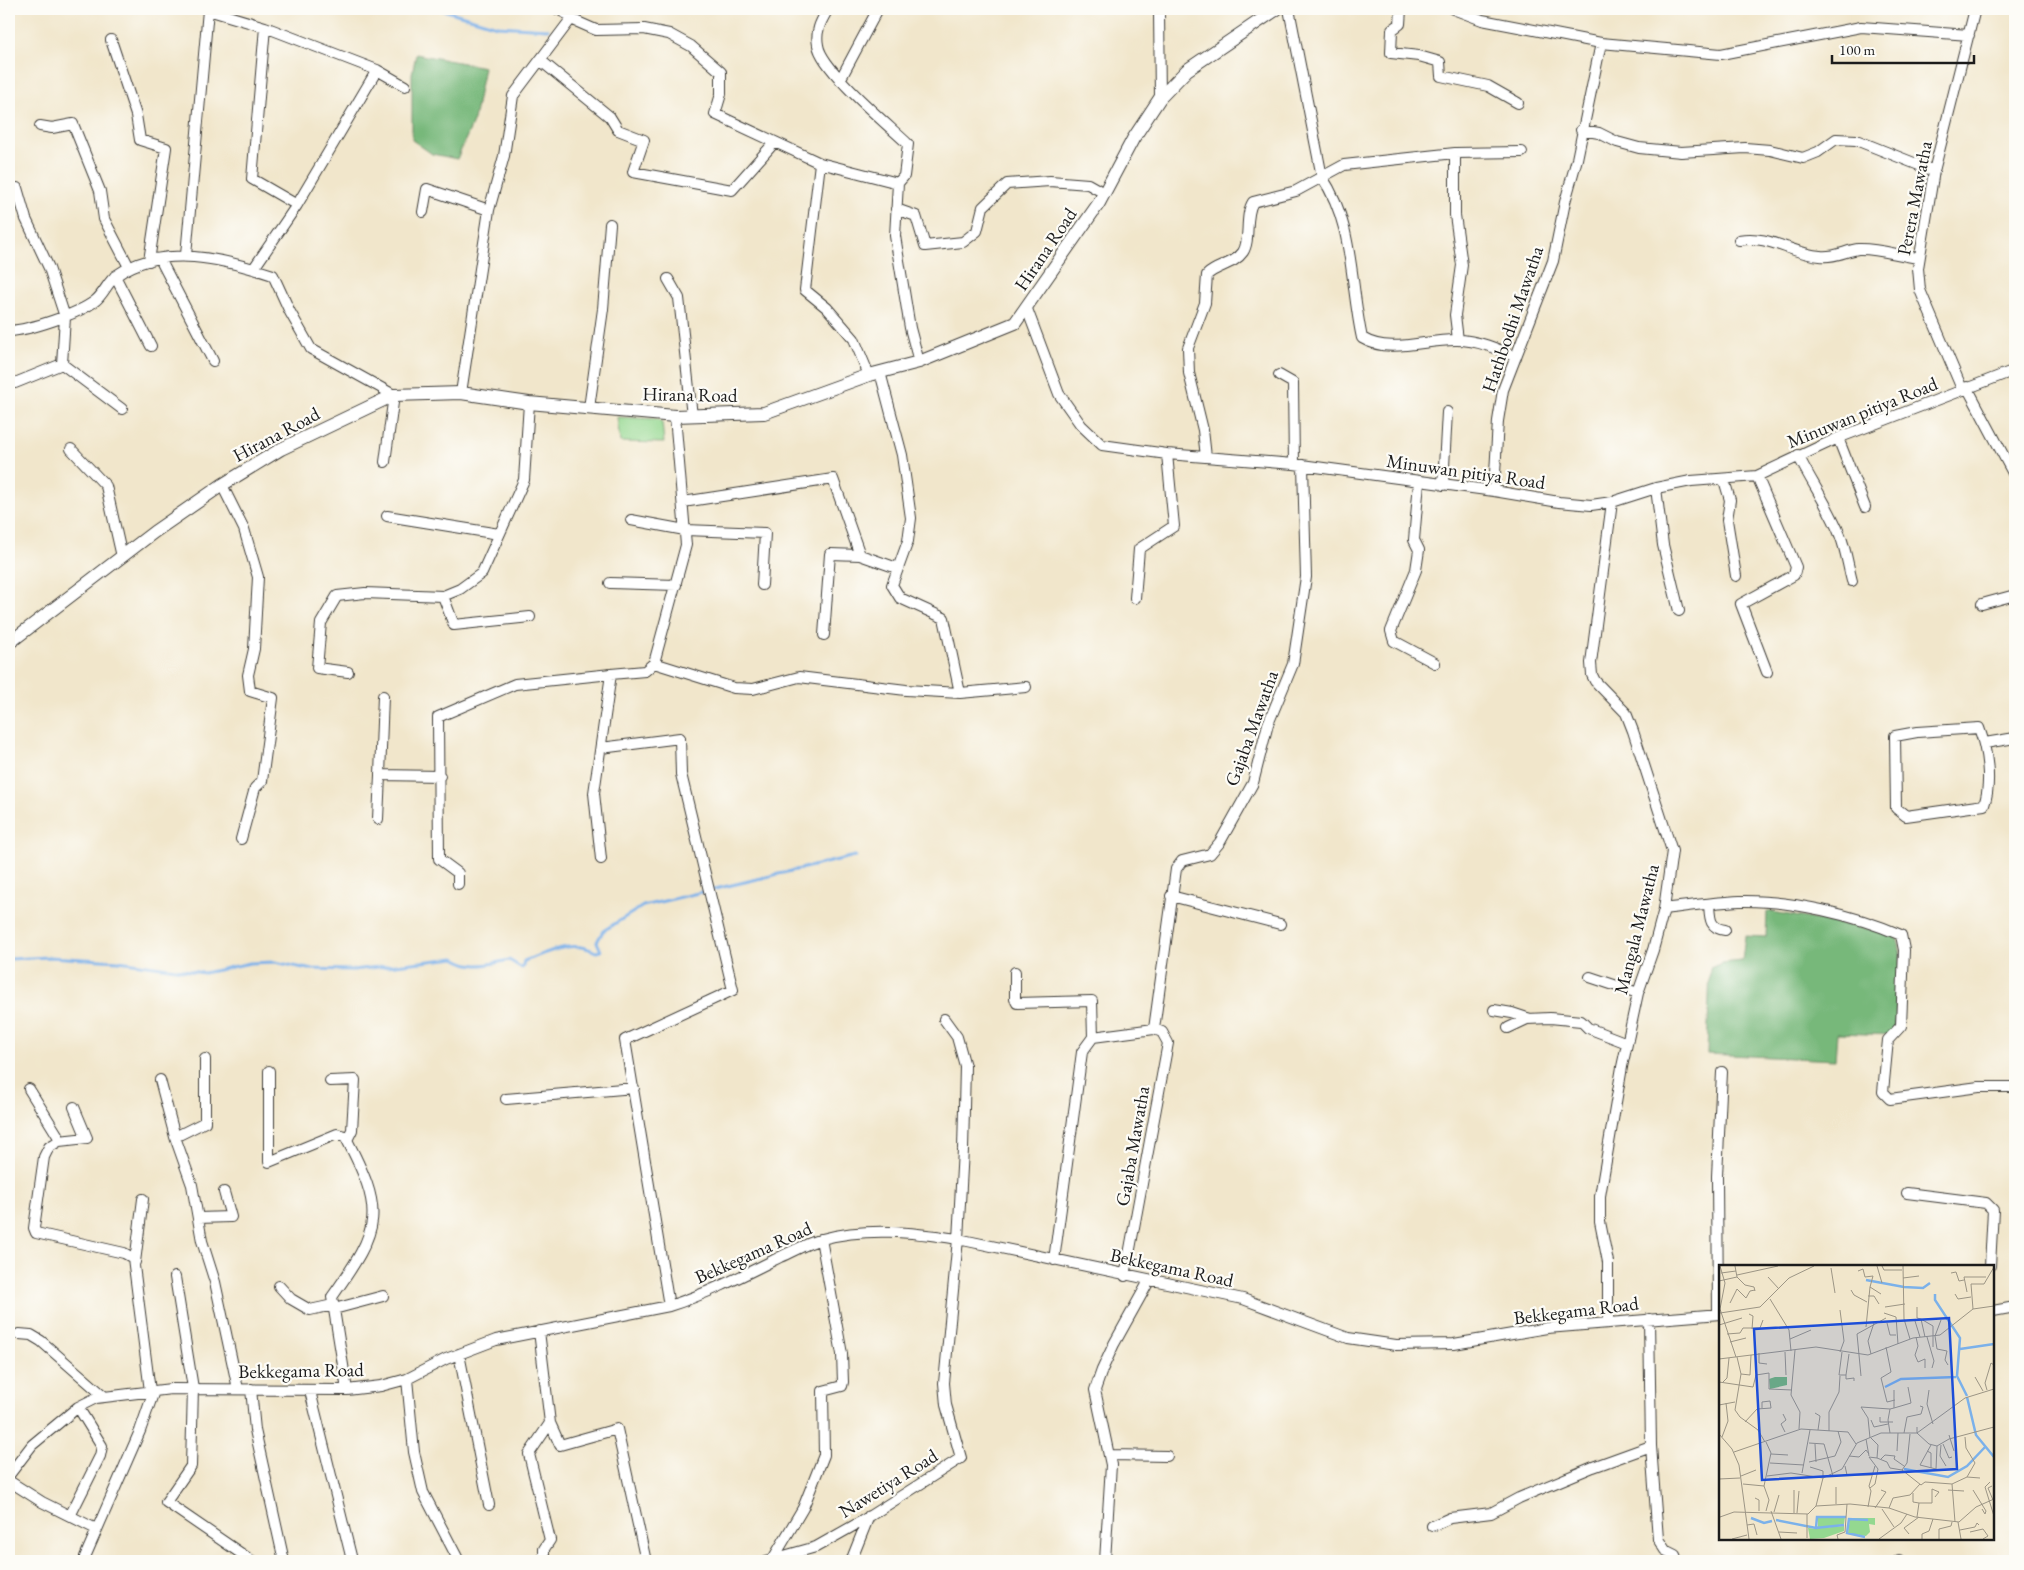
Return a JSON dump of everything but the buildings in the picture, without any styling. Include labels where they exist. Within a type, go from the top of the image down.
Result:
[{"type":"street","points":[[557,9],[569,15],[571,19],[596,30],[644,30],[669,34],[691,46],[721,72],[721,94],[715,114],[820,163],[898,183]]},
{"type":"street","points":[[828,9],[818,26],[818,46],[840,80],[908,144],[904,176],[898,183],[894,236],[910,328],[919,362]]},
{"type":"street","points":[[840,80],[878,9]]},
{"type":"street","points":[[1155,9],[1159,11],[1160,98]]},
{"type":"street","name":"Hirana Road","points":[[9,643],[122,557],[222,486],[281,449],[394,395],[461,393],[530,403],[675,416],[764,413],[875,373],[919,362],[1016,323],[1104,194],[1133,139],[1160,98],[1187,70],[1277,9]]},
{"type":"street","points":[[1289,9],[1322,177],[1334,195],[1345,231],[1362,338],[1371,343],[1384,346],[1458,340],[1488,346],[1516,357]]},
{"type":"street","points":[[1401,9],[1400,24],[1392,30],[1391,53],[1419,56],[1440,62],[1441,76],[1488,86],[1518,103]]},
{"type":"street","points":[[1454,9],[1482,20],[1601,43],[1721,54],[1861,27],[1969,35]]},
{"type":"street","name":"Perera Mawatha","points":[[1975,9],[1934,171],[1919,258],[1920,290],[1967,387],[2015,477]]},
{"type":"street","points":[[186,255],[208,10],[265,27],[377,70],[405,86]]},
{"type":"street","points":[[461,393],[489,210],[504,156],[513,96],[571,19]]},
{"type":"street","points":[[265,27],[252,179],[297,205]]},
{"type":"street","points":[[112,40],[136,115],[140,140],[166,148],[154,260],[213,361]]},
{"type":"street","name":"Hathbodhi Mawatha","points":[[1494,491],[1498,421],[1503,390],[1553,261],[1565,202],[1577,159],[1601,43]]},
{"type":"street","points":[[540,60],[610,117],[618,130],[644,140],[633,172],[732,190],[774,143]]},
{"type":"street","points":[[254,268],[297,205],[377,70]]},
{"type":"street","points":[[40,126],[52,128],[73,124],[100,192],[104,219],[129,268]]},
{"type":"street","points":[[1582,130],[1599,133],[1617,142],[1639,148],[1682,152],[1745,148],[1770,150],[1803,158],[1818,152],[1836,139],[1856,140],[1934,171]]},
{"type":"street","points":[[1206,457],[1203,430],[1189,374],[1188,348],[1205,303],[1206,275],[1214,268],[1234,261],[1244,251],[1249,208],[1253,202],[1296,191],[1344,165],[1455,153],[1522,152]]},
{"type":"street","points":[[1455,153],[1456,215],[1462,265],[1456,315],[1458,340]]},
{"type":"street","points":[[820,163],[805,290],[827,308],[854,339],[875,373],[902,455],[911,518],[908,541],[892,585],[900,598],[944,618],[960,693]]},
{"type":"street","points":[[896,210],[916,216],[925,246],[963,242],[977,231],[982,207],[1007,184],[1050,181],[1088,184],[1104,194]]},
{"type":"street","points":[[17,188],[26,219],[49,268],[65,317],[62,364]]},
{"type":"street","points":[[423,212],[427,189],[489,210]]},
{"type":"street","points":[[589,408],[603,309],[610,224]]},
{"type":"street","points":[[1738,240],[1750,238],[1789,246],[1800,253],[1822,257],[1858,249],[1919,258]]},
{"type":"street","points":[[9,331],[65,317],[96,301],[115,276],[129,268],[154,260],[186,255],[254,268],[273,275],[290,312],[311,349],[394,395],[385,462]]},
{"type":"street","points":[[115,276],[151,346]]},
{"type":"street","points":[[668,279],[680,298],[692,416]]},
{"type":"street","name":"Minuwan pitiya Road","points":[[1027,309],[1059,394],[1081,425],[1102,445],[1167,454],[1299,465],[1591,505],[1612,502],[1656,488],[1691,481],[1724,480],[1756,476],[1838,438],[2015,370]]},
{"type":"street","points":[[15,383],[62,364]]},
{"type":"street","points":[[62,364],[122,409]]},
{"type":"street","name":"Gajaba Mawatha","points":[[1126,1276],[1168,1043],[1162,1032],[1154,1029],[1176,869],[1182,861],[1210,854],[1220,842],[1253,783],[1268,724],[1293,664],[1306,577],[1293,383],[1279,375]]},
{"type":"street","points":[[348,672],[317,668],[321,622],[337,596],[366,593],[443,596],[460,590],[482,573],[524,480],[530,403]]},
{"type":"street","points":[[1443,485],[1447,412]]},
{"type":"street","points":[[458,884],[458,873],[439,859],[440,776],[438,717],[515,684],[645,670],[654,663],[686,545],[675,416]]},
{"type":"street","points":[[1838,438],[1865,507]]},
{"type":"street","points":[[71,449],[106,486],[122,557]]},
{"type":"street","points":[[1135,598],[1139,549],[1174,526],[1167,454]]},
{"type":"street","points":[[1798,456],[1829,511],[1841,537],[1852,581]]},
{"type":"street","points":[[1756,476],[1796,567],[1794,575],[1741,604],[1767,672]]},
{"type":"street","points":[[683,502],[833,479],[860,555]]},
{"type":"street","points":[[1724,480],[1730,500],[1727,520],[1736,576]]},
{"type":"street","points":[[1419,482],[1414,540],[1419,550],[1416,570],[1391,630],[1394,641],[1434,663]]},
{"type":"street","points":[[222,486],[244,529],[258,578],[254,649],[248,675],[250,691],[273,698],[262,781],[255,788],[241,838]]},
{"type":"street","points":[[1656,488],[1663,545],[1679,611]]},
{"type":"street","name":"Mangala Mawatha","points":[[1608,1322],[1608,1262],[1599,1205],[1627,1043],[1638,993],[1653,950],[1664,908],[1672,860],[1665,829],[1626,713],[1602,689],[1592,674],[1591,664],[1612,502]]},
{"type":"street","points":[[388,516],[499,534]]},
{"type":"street","points":[[631,520],[685,530],[765,533],[762,585]]},
{"type":"street","points":[[824,635],[830,554],[860,555],[897,568]]},
{"type":"street","points":[[610,583],[676,585]]},
{"type":"street","points":[[1982,604],[2015,595]]},
{"type":"street","points":[[443,596],[454,625],[530,617]]},
{"type":"street","points":[[654,663],[734,688],[753,689],[799,677],[906,690],[960,693],[1026,687]]},
{"type":"street","points":[[601,859],[594,793],[611,674]]},
{"type":"street","points":[[378,820],[383,696]]},
{"type":"street","points":[[1979,728],[1985,743],[1988,795],[1984,805],[1906,816],[1896,808],[1895,736],[1916,732],[1979,728]]},
{"type":"street","points":[[601,748],[680,738],[681,774],[733,990],[625,1040],[669,1306]]},
{"type":"street","points":[[1985,743],[2015,738]]},
{"type":"street","points":[[380,774],[440,776]]},
{"type":"street","points":[[1171,896],[1280,924]]},
{"type":"street","points":[[1664,908],[1765,902],[1820,911],[1901,935],[1904,950],[1901,1026],[1888,1040],[1883,1092],[1890,1099],[1979,1087],[2015,1087]]},
{"type":"street","points":[[1709,904],[1710,922],[1717,929],[1725,930]]},
{"type":"street","points":[[1015,972],[1015,1000],[1018,1003],[1092,1001],[1092,1037],[1082,1052],[1054,1260]]},
{"type":"street","points":[[1590,977],[1638,993]]},
{"type":"street","points":[[1494,1010],[1512,1012],[1530,1019]]},
{"type":"street","points":[[1508,1028],[1530,1019],[1550,1018],[1581,1021],[1588,1028],[1627,1043]]},
{"type":"street","points":[[944,1019],[957,1037],[965,1066],[958,1239]]},
{"type":"street","points":[[1092,1037],[1154,1029]]},
{"type":"street","points":[[175,1137],[205,1122],[205,1059]]},
{"type":"street","points":[[269,1071],[269,1162],[337,1134],[345,1136],[364,1172],[374,1210],[372,1230],[359,1259],[332,1297],[347,1390]]},
{"type":"street","points":[[1719,1314],[1717,1176],[1722,1072]]},
{"type":"street","points":[[160,1080],[175,1137],[192,1185],[202,1241],[216,1282],[238,1389]]},
{"type":"street","points":[[330,1081],[355,1080],[352,1130],[347,1140]]},
{"type":"street","points":[[506,1099],[634,1088]]},
{"type":"street","points":[[29,1089],[58,1136],[59,1141]]},
{"type":"street","points":[[74,1108],[87,1138],[59,1141],[49,1147],[44,1157],[34,1228],[36,1233],[134,1258],[152,1391],[140,1431],[85,1557]]},
{"type":"street","points":[[198,1218],[231,1217],[224,1192]]},
{"type":"street","points":[[1907,1193],[1986,1203],[1993,1210],[1990,1265]]},
{"type":"street","points":[[134,1262],[143,1199]]},
{"type":"street","name":"Bekkegama Road","points":[[9,1475],[32,1445],[85,1402],[106,1397],[152,1391],[193,1388],[347,1390],[381,1386],[407,1380],[459,1354],[496,1340],[669,1306],[689,1300],[821,1239],[860,1232],[910,1231],[958,1239],[1149,1281],[1243,1299],[1348,1338],[1396,1345],[1454,1344],[1547,1328],[1719,1314]]},
{"type":"street","points":[[770,1560],[803,1508],[824,1455],[823,1391],[842,1386],[844,1382],[842,1354],[821,1239]]},
{"type":"street","name":"Nawetiya Road","points":[[770,1560],[816,1547],[961,1458],[946,1405],[944,1383],[958,1239]]},
{"type":"street","points":[[175,1277],[193,1388],[192,1466],[166,1502],[252,1561]]},
{"type":"street","points":[[1105,1561],[1110,1455],[1095,1390],[1114,1344],[1149,1281]]},
{"type":"street","points":[[279,1286],[291,1299],[310,1310],[334,1307],[383,1296]]},
{"type":"street","points":[[1994,1311],[2015,1307]]},
{"type":"street","points":[[1649,1319],[1651,1446],[1658,1539],[1665,1550],[1675,1556],[1677,1561]]},
{"type":"street","points":[[539,1331],[550,1423],[560,1445],[617,1429],[645,1557]]},
{"type":"street","points":[[20,1334],[31,1335],[41,1341],[106,1397]]},
{"type":"street","points":[[459,1354],[488,1505]]},
{"type":"street","points":[[407,1380],[414,1452],[423,1492],[459,1561]]},
{"type":"street","points":[[251,1390],[256,1430],[284,1561]]},
{"type":"street","points":[[310,1390],[351,1556]]},
{"type":"street","points":[[70,1516],[100,1456],[102,1446],[99,1438],[78,1407]]},
{"type":"street","points":[[544,1561],[544,1549],[550,1540],[529,1454],[550,1423]]},
{"type":"street","points":[[1432,1526],[1450,1518],[1491,1513],[1518,1498],[1592,1467],[1651,1446]]},
{"type":"street","points":[[1110,1455],[1167,1456]]},
{"type":"street","points":[[9,1481],[42,1502],[96,1529]]},
{"type":"street","points":[[851,1561],[869,1516]]},
{"type":"green space","points":[[416,54],[484,67],[474,120],[457,159],[432,154],[412,140],[412,74]]},
{"type":"green space","points":[[617,417],[657,419],[662,422],[664,443],[620,442]]},
{"type":"green space","points":[[1767,911],[1891,933],[1898,940],[1901,954],[1894,1035],[1837,1033],[1835,1060],[1707,1054],[1710,968],[1722,963],[1742,961],[1745,936],[1766,937]]},
{"type":"waterway","points":[[440,9],[497,26],[548,29]]},
{"type":"waterway","points":[[9,959],[49,957],[119,961],[204,973],[250,963],[275,962],[308,969],[353,970],[455,958],[475,965],[509,960],[522,968],[524,961],[560,948],[578,947],[596,952],[601,951],[597,942],[603,931],[643,906],[855,856]]}]
